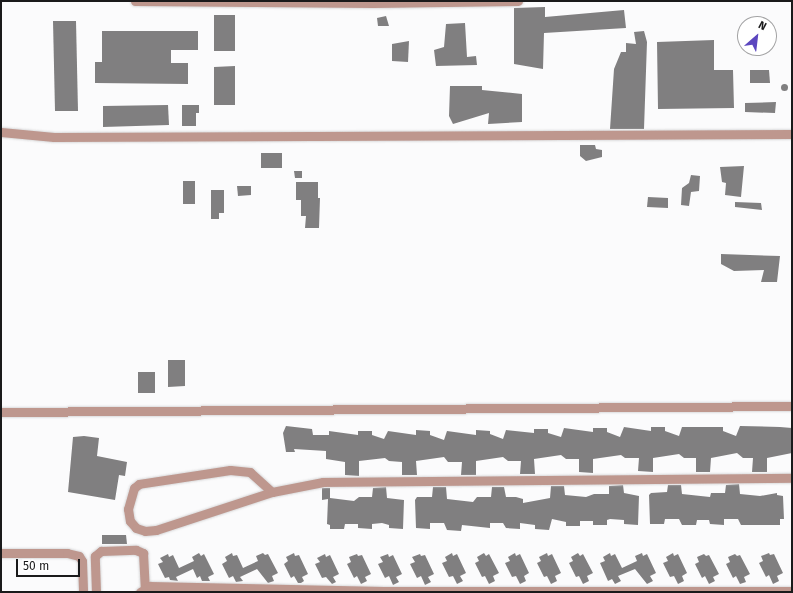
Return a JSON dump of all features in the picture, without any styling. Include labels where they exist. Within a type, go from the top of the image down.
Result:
[{"type":"street","points":[[135,1],[373,3],[518,1]]},
{"type":"street","points":[[1,132],[54,137],[792,134]]},
{"type":"street","points":[[1,412],[792,406]]},
{"type":"street","points":[[272,492],[250,472],[230,470],[139,484],[130,497],[128,509],[130,520],[136,528],[156,530],[272,492],[323,482],[792,478]]},
{"type":"street","points":[[96,592],[95,556],[101,551],[136,550],[143,553],[143,590],[384,592],[792,591]]},
{"type":"street","points":[[1,553],[67,552],[79,556],[82,561],[83,592]]},
{"type":"building","points":[[545,7],[545,17],[624,10],[626,28],[544,33],[543,69],[514,64],[514,8]]},
{"type":"building","points":[[214,15],[235,15],[235,51],[214,51]]},
{"type":"building","points":[[386,16],[389,26],[378,26],[377,18]]},
{"type":"building","points":[[53,21],[76,21],[78,111],[55,111]]},
{"type":"building","points":[[465,23],[467,57],[476,56],[477,65],[436,66],[434,50],[444,47],[446,24]]},
{"type":"building","points":[[102,31],[198,31],[198,50],[171,50],[171,63],[188,63],[188,84],[95,83],[95,62],[102,62]]},
{"type":"building","points":[[644,31],[647,42],[644,129],[610,129],[614,69],[621,52],[626,52],[626,43],[636,44],[634,32]]},
{"type":"building","points":[[714,40],[714,70],[733,70],[734,108],[658,109],[657,42]]},
{"type":"building","points":[[409,41],[408,62],[392,61],[392,44]]},
{"type":"building","points":[[235,66],[235,105],[214,105],[214,67]]},
{"type":"building","points":[[750,70],[769,70],[770,83],[750,83]]},
{"type":"building","points":[[784,83],[787,84],[787,90],[784,91],[781,90],[780,87],[781,84]]},
{"type":"building","points":[[450,86],[482,86],[482,90],[522,94],[522,122],[488,124],[489,113],[453,124],[449,116]]},
{"type":"building","points":[[776,102],[775,113],[745,112],[745,103]]},
{"type":"building","points":[[168,105],[169,125],[103,127],[103,106]]},
{"type":"building","points":[[182,105],[199,105],[199,113],[196,113],[196,126],[182,126]]},
{"type":"building","points":[[580,145],[595,145],[596,149],[602,150],[602,157],[586,161],[580,156]]},
{"type":"building","points":[[261,153],[282,153],[282,168],[261,168]]},
{"type":"building","points":[[744,166],[741,197],[725,195],[726,183],[722,182],[720,167]]},
{"type":"building","points":[[294,171],[302,171],[302,178],[295,178]]},
{"type":"building","points":[[691,175],[700,176],[699,191],[691,192],[689,206],[681,205],[682,188],[689,183]]},
{"type":"building","points":[[183,181],[195,181],[195,204],[183,204]]},
{"type":"building","points":[[296,182],[318,182],[318,198],[320,198],[319,228],[305,228],[306,216],[301,216],[301,200],[296,200]]},
{"type":"building","points":[[237,186],[251,186],[251,195],[238,196]]},
{"type":"building","points":[[211,190],[224,190],[224,213],[219,213],[219,219],[211,219]]},
{"type":"building","points":[[648,197],[668,198],[668,208],[647,207]]},
{"type":"building","points":[[735,202],[761,203],[762,210],[735,207]]},
{"type":"building","points":[[721,254],[780,256],[777,282],[761,282],[764,270],[734,271],[721,264]]},
{"type":"building","points":[[168,360],[185,360],[185,386],[168,387]]},
{"type":"building","points":[[138,372],[155,372],[155,393],[138,393]]},
{"type":"building","points":[[286,426],[312,429],[313,435],[329,435],[329,431],[358,435],[358,431],[372,431],[372,435],[384,439],[388,431],[416,435],[416,430],[430,431],[430,435],[444,440],[447,431],[476,435],[476,430],[490,431],[490,434],[503,439],[506,430],[534,433],[534,429],[548,429],[548,433],[561,437],[564,428],[593,432],[593,428],[607,428],[607,432],[620,437],[624,427],[651,431],[651,427],[665,427],[665,431],[679,436],[682,427],[723,427],[723,431],[736,436],[740,426],[780,427],[792,428],[792,453],[767,458],[767,472],[752,472],[753,458],[743,458],[737,453],[711,458],[710,472],[696,472],[696,458],[684,458],[679,454],[653,458],[653,472],[638,471],[639,458],[625,458],[621,455],[593,459],[593,473],[579,472],[579,459],[566,459],[561,455],[534,459],[535,474],[520,474],[521,461],[508,461],[503,457],[476,461],[476,475],[461,475],[462,462],[448,462],[444,457],[416,461],[417,475],[402,475],[402,462],[389,461],[385,458],[359,461],[359,476],[345,475],[345,462],[326,459],[326,451],[294,449],[295,452],[286,452],[283,433]]},
{"type":"building","points":[[84,436],[99,438],[97,456],[127,462],[125,476],[119,475],[115,500],[68,492],[73,437]]},
{"type":"building","points":[[739,484],[740,494],[760,496],[777,493],[777,495],[783,496],[784,519],[780,519],[780,525],[741,525],[738,519],[724,519],[724,525],[710,524],[709,520],[697,520],[696,525],[682,525],[679,519],[665,519],[664,524],[650,524],[649,495],[651,493],[667,492],[668,485],[681,485],[682,494],[710,497],[711,493],[725,493],[726,485]]},
{"type":"building","points":[[623,485],[624,493],[639,496],[638,525],[624,524],[624,520],[610,519],[607,520],[607,525],[593,525],[593,521],[580,521],[580,526],[566,526],[566,522],[552,519],[549,530],[535,529],[535,525],[520,523],[520,529],[506,528],[503,523],[490,523],[490,528],[462,525],[461,531],[447,530],[444,523],[430,523],[430,529],[416,528],[415,500],[417,497],[432,497],[433,487],[446,487],[447,499],[473,502],[477,497],[491,497],[492,487],[504,487],[506,497],[523,499],[523,503],[550,498],[551,486],[564,486],[565,495],[586,497],[594,494],[609,494],[609,486]]},
{"type":"building","points":[[386,487],[387,498],[404,500],[403,529],[389,528],[389,525],[382,523],[372,524],[372,529],[358,528],[358,524],[345,524],[344,529],[330,529],[330,525],[327,524],[328,499],[322,500],[322,488],[330,488],[330,498],[354,501],[359,497],[372,497],[373,488]]},
{"type":"building","points":[[102,535],[126,535],[127,544],[102,544]]},
{"type":"building","points":[[199,553],[201,556],[204,554],[214,574],[208,577],[210,581],[202,581],[200,576],[197,578],[193,569],[176,577],[178,581],[170,580],[169,577],[165,578],[158,564],[163,562],[160,558],[168,554],[169,557],[173,555],[179,568],[194,561],[192,557]]},
{"type":"building","points":[[232,553],[233,556],[237,555],[243,568],[258,561],[256,556],[263,553],[265,555],[268,554],[278,573],[272,576],[274,581],[268,583],[257,569],[240,577],[243,581],[236,582],[233,576],[229,578],[222,564],[227,561],[225,557]]},
{"type":"building","points":[[294,553],[295,556],[299,555],[308,574],[302,577],[304,581],[301,583],[298,583],[294,576],[291,578],[284,564],[288,561],[286,557]]},
{"type":"building","points":[[452,553],[453,556],[457,554],[466,573],[460,576],[463,581],[457,584],[453,576],[449,577],[442,563],[447,561],[445,557]]},
{"type":"building","points":[[484,553],[486,556],[489,554],[499,573],[493,576],[495,581],[489,584],[485,576],[482,577],[475,563],[479,561],[477,557]]},
{"type":"building","points":[[515,553],[516,556],[520,554],[529,573],[524,576],[526,581],[520,584],[516,576],[512,577],[505,563],[510,561],[508,557]]},
{"type":"building","points":[[547,553],[548,556],[552,554],[561,573],[555,576],[557,581],[551,584],[547,576],[544,577],[537,563],[541,561],[539,557]]},
{"type":"building","points":[[578,553],[580,556],[583,554],[593,573],[587,576],[589,581],[583,584],[579,576],[576,577],[569,563],[573,561],[571,557]]},
{"type":"building","points":[[610,553],[611,556],[615,554],[622,568],[637,561],[635,556],[642,553],[643,556],[647,554],[656,573],[650,576],[653,581],[647,584],[635,569],[618,576],[621,581],[615,584],[612,579],[608,581],[600,563],[605,561],[603,557]]},
{"type":"building","points":[[673,553],[674,556],[678,554],[687,573],[682,576],[684,581],[678,584],[674,576],[670,577],[663,563],[668,561],[666,557]]},
{"type":"building","points":[[769,553],[770,555],[774,554],[783,573],[777,576],[779,581],[773,584],[769,575],[766,577],[759,563],[763,561],[761,556]]},
{"type":"building","points":[[325,554],[326,557],[330,555],[339,574],[333,577],[336,582],[332,584],[326,577],[322,578],[315,564],[320,562],[317,558]]},
{"type":"building","points":[[357,554],[358,556],[362,555],[371,574],[365,577],[367,581],[361,584],[357,576],[354,578],[347,564],[351,562],[349,557]]},
{"type":"building","points":[[388,554],[389,557],[393,555],[402,574],[396,577],[399,582],[393,585],[389,576],[385,578],[378,564],[383,562],[380,557]]},
{"type":"building","points":[[420,554],[421,556],[425,555],[434,574],[428,577],[431,582],[425,585],[421,576],[417,578],[410,564],[415,562],[412,557]]},
{"type":"building","points":[[704,554],[706,556],[709,555],[719,574],[713,577],[715,581],[709,584],[705,576],[702,578],[695,564],[699,562],[697,557]]},
{"type":"building","points":[[735,554],[737,556],[740,555],[750,574],[744,577],[746,582],[740,584],[736,576],[733,578],[726,564],[730,562],[728,557]]}]
